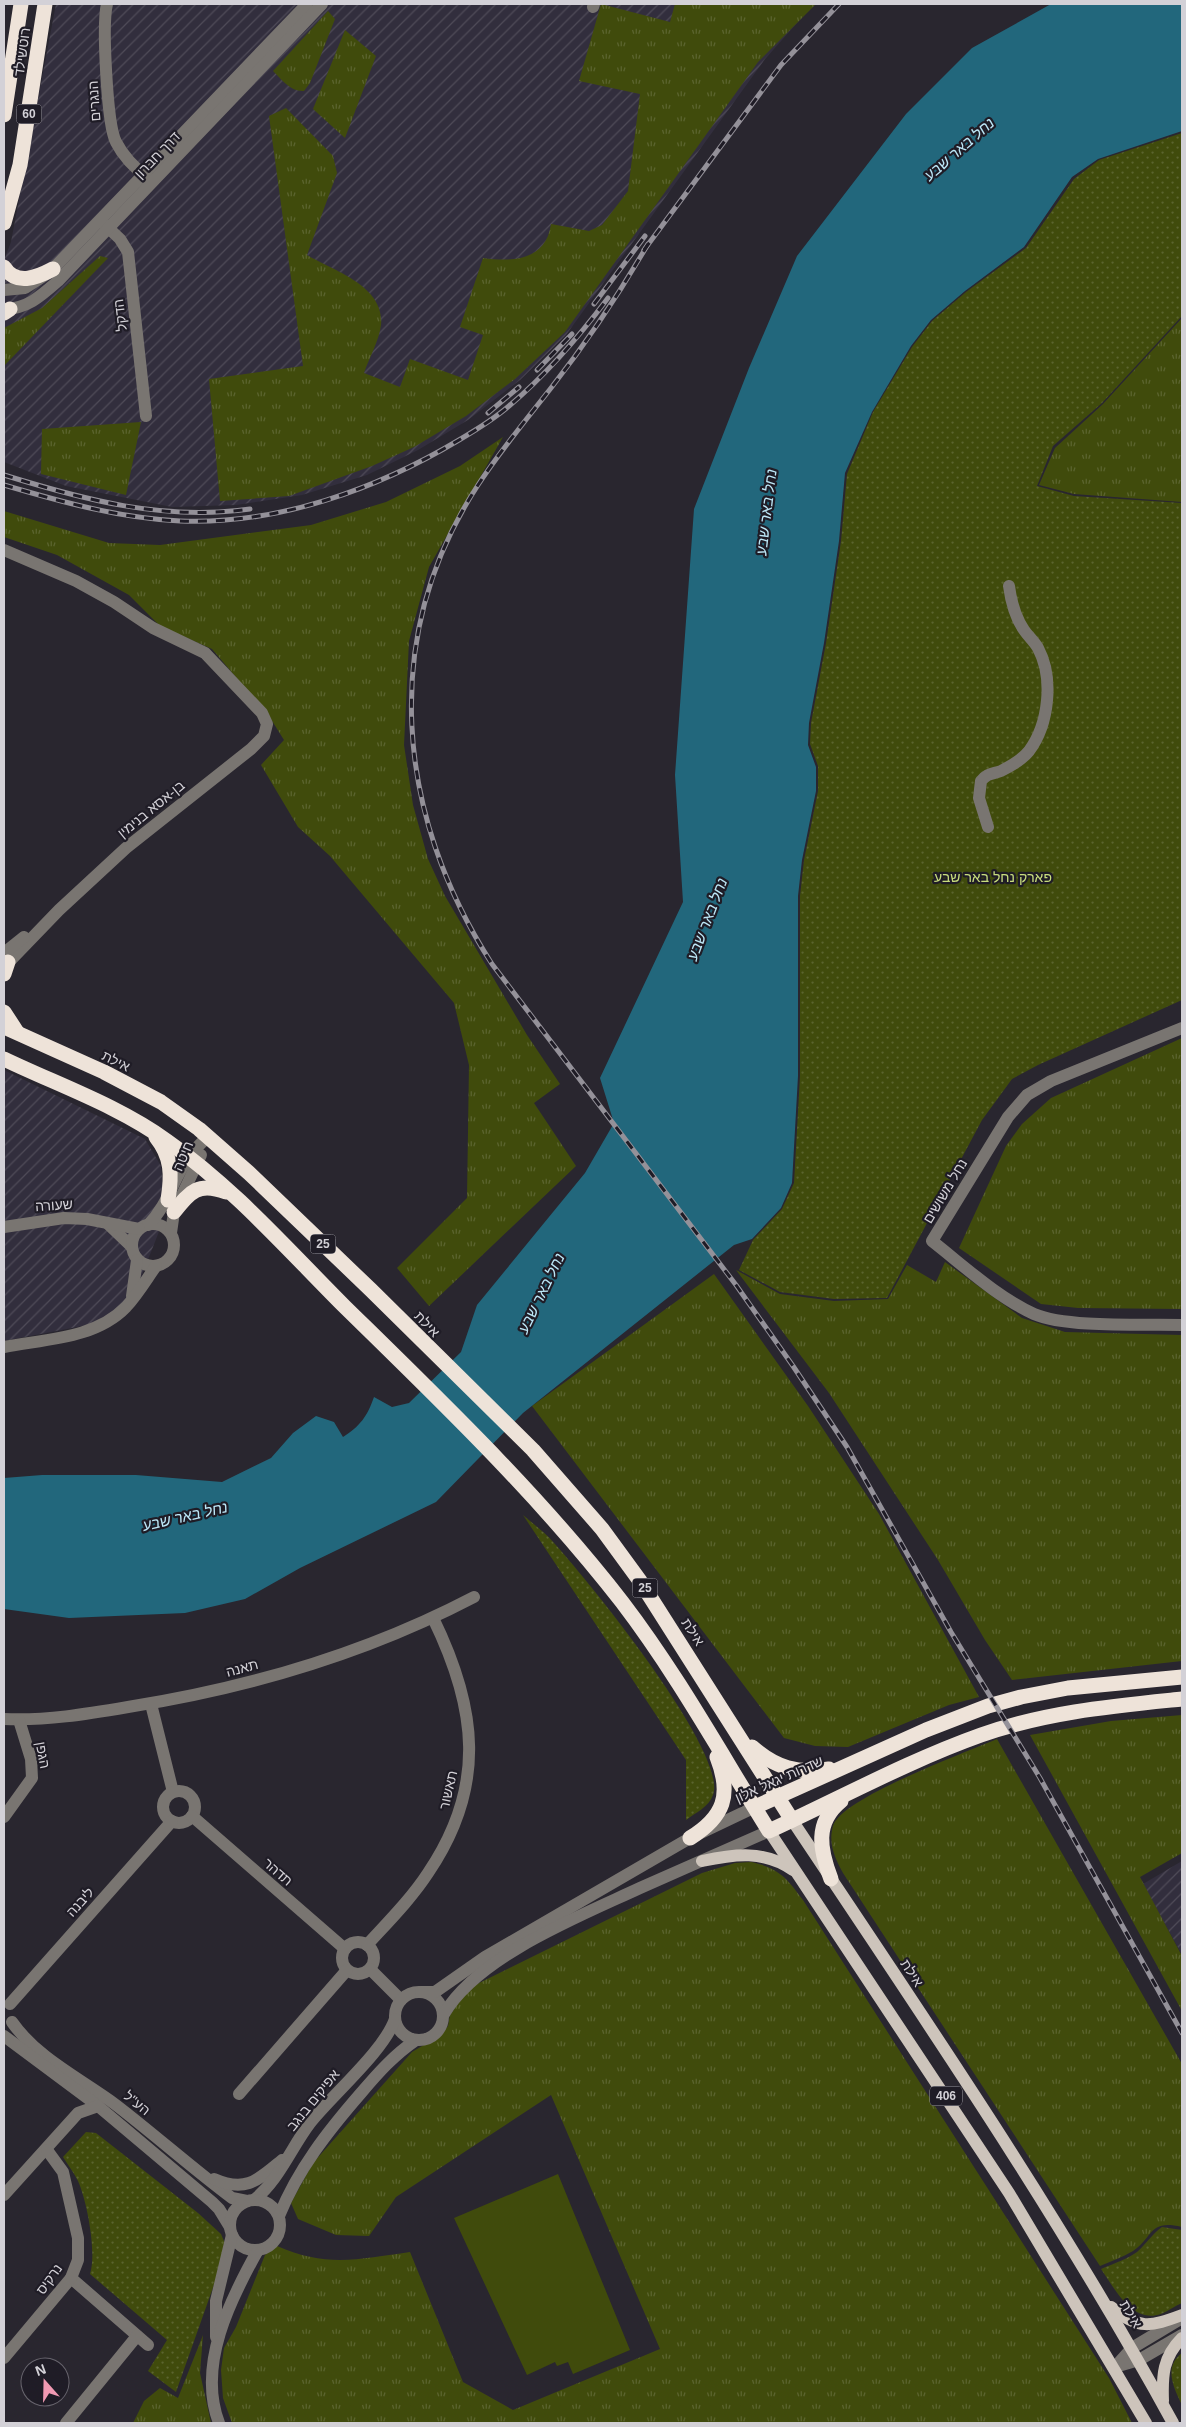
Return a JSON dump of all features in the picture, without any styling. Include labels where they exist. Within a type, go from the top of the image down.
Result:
[{"type":"highway","name":"רוטשילד","points":[[4,115],[22,4]]},
{"type":"highway","name":"רוטשילד","points":[[4,223],[20,165],[45,4]]},
{"type":"highway","points":[[4,267],[11,275],[20,280],[29,279],[53,269]]},
{"type":"highway","points":[[4,1012],[20,1035]]},
{"type":"highway","name":"אילת","points":[[4,1027],[104,1072],[161,1102],[208,1136],[371,1290],[533,1450],[583,1505],[620,1553],[792,1820]]},
{"type":"highway","name":"25","points":[[4,1059],[92,1098],[146,1127],[193,1161],[230,1193],[426,1385],[510,1471],[565,1533],[624,1605],[666,1666],[769,1831]]},
{"type":"highway","points":[[146,1127],[165,1150],[170,1161],[171,1206],[203,1187],[230,1193]]},
{"type":"highway","name":"שדרות יגאל אלון","points":[[755,1807],[956,1717],[1020,1697],[1085,1686],[1182,1677]]},
{"type":"highway","points":[[769,1831],[954,1746],[1007,1727],[1072,1711],[1182,1699]]},
{"type":"highway","points":[[690,1838],[710,1825],[722,1804],[724,1793],[722,1774],[708,1732]]},
{"type":"highway","points":[[740,1737],[773,1764],[810,1771],[843,1767]]},
{"type":"highway","points":[[831,1879],[823,1856],[820,1835],[828,1815],[836,1805],[853,1792]]},
{"type":"main road","name":"אילת","points":[[792,1820],[1024,2172],[1132,2348],[1174,2423]]},
{"type":"main road","name":"406","points":[[769,1831],[1009,2192],[1115,2367],[1146,2423]]},
{"type":"main road","points":[[702,1860],[731,1855],[756,1855],[778,1861],[799,1874]]},
{"type":"main road","points":[[1104,2302],[1127,2320],[1138,2324],[1163,2322],[1182,2316]]},
{"type":"main road","points":[[1164,2406],[1162,2375],[1164,2364],[1182,2337]]},
{"type":"street","name":"הנגרים","points":[[107,4],[105,28],[111,129],[122,152],[148,178]]},
{"type":"street","name":"דרך חברון","points":[[148,178],[307,4]]},
{"type":"street","name":"דרך חברון","points":[[6,310],[36,300],[148,178],[322,4]]},
{"type":"street","name":"דרך חברון","points":[[4,290],[25,288],[53,269],[104,224]]},
{"type":"street","name":"הדקל","points":[[104,224],[120,239],[128,252],[146,416]]},
{"type":"street","name":"בן-אסא בנימין","points":[[4,550],[76,581],[114,602],[153,628],[205,653],[262,713],[267,724],[264,736],[251,749],[126,848],[59,910],[5,964]]},
{"type":"street","points":[[988,827],[979,798],[981,780],[988,774],[998,772],[1015,764],[1028,752],[1037,737],[1046,704],[1047,687],[1042,657],[1037,646],[1018,620],[1012,604],[1009,586]]},
{"type":"street","name":"נחל משושים","points":[[1182,1028],[1051,1081],[1027,1095],[1008,1117],[932,1241],[1004,1296],[1036,1315],[1062,1321],[1182,1325]]},
{"type":"street","name":"חיטה","points":[[4,1347],[87,1332],[102,1325],[126,1307],[156,1266],[166,1262],[173,1254],[171,1206],[193,1161],[208,1136]]},
{"type":"street","name":"חיטה","points":[[132,1248],[134,1238],[144,1227],[171,1206]]},
{"type":"street","name":"שעורה","points":[[4,1227],[64,1218],[87,1219],[144,1227]]},
{"type":"street","points":[[107,1223],[132,1248],[138,1260],[146,1265],[156,1266]]},
{"type":"street","points":[[144,1227],[163,1226],[171,1233]]},
{"type":"street","points":[[126,1307],[134,1291],[138,1260]]},
{"type":"street","name":"תאנה","points":[[4,1719],[19,1720],[71,1716],[151,1704],[207,1692],[296,1668],[358,1648],[433,1618],[474,1597]]},
{"type":"street","name":"תאשור","points":[[367,1945],[405,1904],[429,1873],[460,1811],[467,1780],[470,1749],[468,1718],[462,1685],[450,1652],[433,1618]]},
{"type":"street","points":[[151,1704],[173,1792]]},
{"type":"street","name":"הגפן","points":[[4,1817],[32,1778],[32,1759],[19,1720]]},
{"type":"street","points":[[183,1791],[192,1797],[195,1806],[192,1816],[182,1822],[172,1821],[166,1816],[163,1807],[166,1798],[173,1792],[183,1791]]},
{"type":"street","name":"שדרות יגאל אלון","points":[[421,1992],[435,1992],[485,1957],[690,1838],[755,1807]]},
{"type":"street","name":"תדהר","points":[[192,1816],[345,1950]]},
{"type":"street","name":"ליבנה","points":[[7,2001],[172,1821]]},
{"type":"street","points":[[444,2014],[439,2001],[433,1996],[421,1992],[410,1993],[402,2000],[395,2011],[395,2019],[402,2033],[416,2040],[423,2040],[436,2033],[440,2028],[444,2014],[465,1986],[516,1950],[572,1919],[769,1831]]},
{"type":"street","points":[[355,1942],[367,1945],[374,1955],[370,1969],[358,1974],[347,1970],[342,1961],[345,1950],[355,1942]]},
{"type":"street","points":[[370,1969],[402,2000]]},
{"type":"street","points":[[239,2094],[347,1970]]},
{"type":"street","points":[[7,2001],[14,2016],[8,2026]]},
{"type":"street","name":"אפיקים בנגב","points":[[250,2201],[272,2181],[310,2123],[383,2040],[395,2019]]},
{"type":"street","name":"הע\"ל","points":[[8,2026],[115,2105],[232,2198],[250,2201]]},
{"type":"street","name":"הע\"ל","points":[[4,2036],[98,2106],[212,2202],[220,2209],[231,2231]]},
{"type":"street","points":[[231,2231],[243,2247],[258,2250],[265,2248],[277,2238],[280,2224],[279,2216],[292,2185],[330,2128],[387,2062],[416,2040]]},
{"type":"street","points":[[78,2113],[80,2093]]},
{"type":"street","points":[[4,2195],[47,2150],[78,2113],[98,2106]]},
{"type":"street","name":"נרקיס","points":[[4,2358],[71,2278],[78,2260],[78,2238],[63,2172],[47,2150]]},
{"type":"street","points":[[198,2172],[230,2186],[247,2185],[287,2156]]},
{"type":"street","points":[[216,2347],[216,2300],[234,2212],[250,2201],[269,2204],[279,2216]]},
{"type":"street","points":[[219,2423],[213,2404],[211,2374],[216,2347],[234,2298],[258,2250]]},
{"type":"street","points":[[71,2278],[148,2346]]},
{"type":"street","points":[[1115,2367],[1132,2348],[1182,2316]]},
{"type":"street","points":[[66,2423],[137,2336]]},
{"type":"street","points":[[1115,2367],[1139,2360],[1182,2337]]},
{"type":"shaded area","points":[[56,4],[814,4],[765,59],[566,335],[520,380],[468,420],[418,450],[367,475],[302,495],[236,505],[172,507],[66,486],[4,462],[4,260],[11,242]]},
{"type":"shaded area","points":[[4,1070],[145,1139],[161,1166],[164,1198],[160,1229],[140,1280],[117,1312],[98,1323],[4,1341]]},
{"type":"shaded area","points":[[1182,1861],[1182,1955],[1143,1884]]},
{"type":"green space","points":[[601,4],[670,22],[675,4],[816,4],[758,62],[565,332],[515,379],[466,416],[414,447],[372,466],[289,496],[220,501],[209,379],[303,366],[269,116],[286,108],[333,156],[337,173],[307,255],[356,281],[375,300],[380,311],[381,325],[364,373],[400,387],[410,359],[468,380],[483,335],[460,327],[483,258],[516,259],[535,252],[548,236],[551,224],[589,231],[602,225],[628,191],[640,94],[579,81]]},
{"type":"green space","points":[[328,11],[335,19],[310,83],[304,91],[295,90],[273,71]]},
{"type":"green space","points":[[345,30],[376,56],[345,138],[313,109]]},
{"type":"green space","name":"פארק נחל באר שבע","points":[[1182,133],[1182,316],[1102,403],[1053,446],[1037,486],[1074,496],[1182,503],[1182,1000],[1038,1065],[1012,1079],[982,1120],[887,1298],[834,1299],[780,1292],[739,1270],[753,1240],[782,1209],[794,1183],[800,1076],[800,896],[804,860],[818,791],[818,766],[810,744],[811,723],[826,643],[841,541],[847,474],[873,412],[912,347],[932,321],[966,292],[1026,248],[1074,179],[1099,160]]},
{"type":"green space","points":[[100,256],[108,258],[4,366],[4,328],[42,308]]},
{"type":"green space","points":[[1182,318],[1182,502],[1074,494],[1039,485],[1055,448],[1103,404]]},
{"type":"green space","points":[[141,422],[126,495],[41,474],[42,429]]},
{"type":"green space","points":[[503,437],[429,567],[409,641],[404,745],[413,805],[428,859],[445,896],[527,1035],[560,1084],[534,1103],[576,1166],[429,1306],[397,1268],[467,1198],[469,1065],[454,1003],[330,856],[298,827],[261,765],[284,740],[269,716],[212,649],[160,626],[129,595],[57,555],[4,537],[4,511],[109,543],[160,545],[311,525],[386,502],[460,466]]},
{"type":"green space","points":[[1182,1038],[1182,1309],[1078,1308],[1041,1304],[959,1248],[1006,1146],[1022,1124],[1051,1098]]},
{"type":"green space","points":[[945,1262],[1022,1318],[1065,1332],[1182,1335],[1182,1661],[1012,1680],[985,1640],[938,1560],[829,1393],[736,1270],[780,1294],[834,1301],[888,1299],[907,1265],[936,1282]]},
{"type":"green space","points":[[714,1274],[808,1406],[879,1514],[979,1697],[949,1705],[848,1747],[815,1746],[784,1738],[532,1406]]},
{"type":"green space","points":[[523,1515],[543,1532],[571,1562],[623,1627],[652,1666],[699,1743],[712,1774],[713,1795],[705,1806],[686,1820],[686,1760]]},
{"type":"green space","points":[[1182,1715],[1182,1853],[1140,1877],[1182,1956],[1182,2011],[1030,1735],[1111,1721]]},
{"type":"green space","points":[[997,1739],[1182,2064],[1182,2227],[1163,2225],[1157,2227],[1133,2251],[1100,2266],[843,1873],[832,1845],[833,1826],[841,1815],[858,1802],[907,1777]]},
{"type":"green space","points":[[751,1862],[769,1867],[782,1875],[803,1900],[1109,2378],[1132,2423],[232,2423],[223,2398],[221,2370],[224,2348],[236,2327],[265,2255],[277,2246],[311,2257],[343,2260],[410,2252],[463,2382],[513,2410],[660,2349],[551,2095],[396,2197],[369,2236],[336,2235],[298,2219],[291,2203],[313,2163],[412,2052],[442,2034],[448,2026],[450,2015],[469,1988],[702,1873],[735,1863]]},
{"type":"green space","points":[[86,2132],[96,2133],[198,2213],[221,2234],[227,2248],[176,2392],[148,2371],[167,2340],[90,2274],[92,2241],[88,2214],[78,2181],[63,2157]]},
{"type":"green space","points":[[558,2174],[630,2350],[573,2374],[568,2362],[557,2366],[555,2362],[527,2375],[454,2218]]},
{"type":"green space","points":[[1162,2227],[1182,2230],[1182,2303],[1161,2314],[1151,2316],[1141,2314],[1125,2303],[1101,2269],[1137,2252]]},
{"type":"green space","points":[[203,2335],[200,2373],[211,2423],[133,2423],[144,2401],[160,2388],[178,2398]]},
{"type":"green space","points":[[1182,2353],[1182,2405],[1173,2385],[1172,2371],[1176,2359]]},
{"type":"water","name":"נחל באר שבע","points":[[1051,4],[1182,4],[1182,131],[1098,159],[1072,177],[1024,247],[965,291],[931,320],[911,346],[872,412],[845,473],[839,541],[824,643],[809,723],[808,745],[816,767],[816,791],[802,860],[798,896],[798,1076],[792,1183],[781,1208],[752,1239],[734,1245],[523,1413],[436,1502],[300,1568],[245,1599],[185,1613],[69,1618],[4,1609],[4,1478],[42,1475],[136,1475],[222,1482],[271,1458],[293,1433],[316,1416],[334,1422],[343,1437],[362,1420],[369,1410],[374,1397],[392,1407],[409,1403],[461,1352],[477,1305],[585,1173],[614,1123],[600,1078],[683,902],[675,775],[694,509],[749,368],[797,256],[906,114],[972,48]]},
{"type":"railway","points":[[644,250],[781,65],[839,4]]},
{"type":"railway","points":[[594,304],[645,236]]},
{"type":"railway","points":[[648,244],[590,335],[478,485],[446,543],[425,603],[414,664],[412,726],[419,787],[435,848],[460,907],[492,964],[736,1285],[847,1447],[951,1632],[1040,1778],[1182,2033]]},
{"type":"railway","points":[[4,485],[113,513],[180,521],[217,521],[253,517],[290,510],[326,500],[395,474],[427,458],[491,420],[523,394],[549,368],[574,341],[608,298]]},
{"type":"railway","points":[[537,370],[572,334]]},
{"type":"railway","points":[[488,413],[519,387]]},
{"type":"railway","points":[[4,475],[64,493],[125,506],[186,512],[250,509]]}]
